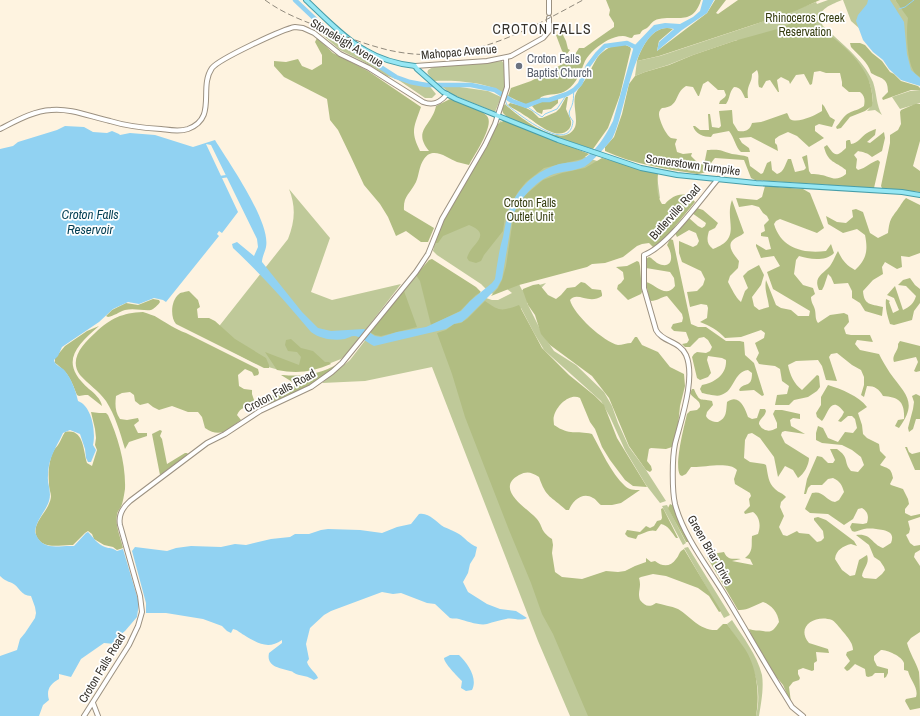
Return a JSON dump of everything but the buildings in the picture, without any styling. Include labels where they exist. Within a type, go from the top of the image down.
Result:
[{"type":"main road","points":[[306,0],[350,40],[364,50],[381,58],[401,64],[415,66]]},
{"type":"main road","name":"Somerstown Turnpike","points":[[415,66],[447,94],[552,138],[600,155],[654,171],[768,184],[902,192],[920,195]]},
{"type":"street","name":"Mahopac Avenue","points":[[415,66],[506,58],[543,38],[548,31],[549,0]]},
{"type":"street","name":"Stoneleigh Avenue","points":[[0,129],[33,114],[45,110],[56,110],[74,112],[128,125],[185,130],[195,124],[204,115],[207,104],[207,79],[216,64],[238,52],[291,28],[300,27],[321,38],[340,54],[369,68],[423,102],[428,104],[437,103],[442,101],[447,94]]},
{"type":"street","name":"Croton Falls Road","points":[[84,716],[128,645],[138,626],[142,612],[140,596],[120,525],[120,515],[125,505],[207,443],[226,434],[260,411],[316,384],[338,368],[408,282],[428,254],[442,219],[485,145],[498,116],[507,90],[506,58]]},
{"type":"street","name":"Butlerville Road","points":[[690,373],[687,358],[683,349],[672,341],[660,336],[656,330],[644,288],[644,255],[664,242],[718,179]]},
{"type":"street","name":"Green Briar Drive","points":[[690,373],[675,451],[674,490],[677,509],[692,542],[779,687],[792,707],[803,716]]},
{"type":"street","points":[[93,703],[98,716]]},
{"type":"green space","points":[[606,0],[701,0],[698,8],[689,16],[683,18],[665,18],[653,21],[640,34],[634,35],[632,38],[619,36],[601,44],[589,55],[576,80],[564,92],[541,97],[539,100],[526,105],[508,96],[511,88],[531,81],[572,59],[579,48],[584,48],[614,27],[614,23],[609,15],[610,10]]},
{"type":"green space","points":[[715,0],[726,0],[716,13],[718,14],[738,0],[820,0],[795,11],[659,56],[637,61],[642,49],[650,37],[660,29],[673,29],[659,41],[657,51],[707,13]]},
{"type":"green space","points":[[828,0],[842,0],[824,9],[821,12],[820,21],[823,26],[864,66],[873,82],[882,115],[875,110],[867,111],[872,104],[872,93],[869,82],[737,40],[635,76],[637,61],[660,56],[816,2],[817,4]]},
{"type":"green space","name":"Rhinoceros Creek Reservation","points":[[843,0],[895,0],[903,10],[920,5],[920,82],[851,21]]},
{"type":"green space","points":[[895,0],[920,0],[920,77],[913,71],[909,59],[907,37],[908,18]]},
{"type":"green space","points":[[812,18],[819,28],[840,43],[855,58],[867,76],[870,85],[872,106],[865,111],[850,117],[841,128],[837,129],[836,127],[845,115],[864,106],[864,97],[860,92],[849,92],[842,86],[840,73],[826,73],[820,71],[814,72],[812,84],[810,85],[804,74],[796,75],[790,84],[789,81],[781,77],[777,80],[778,92],[770,80],[766,81],[762,88],[759,87],[757,70],[752,74],[748,87],[748,98],[745,98],[740,89],[734,87],[726,104],[719,104],[726,95],[724,90],[718,90],[708,81],[703,84],[699,96],[693,87],[686,86],[682,89],[672,105],[660,110],[660,120],[669,136],[677,139],[675,144],[677,152],[683,154],[692,153],[691,156],[700,165],[705,160],[707,150],[717,150],[748,157],[750,166],[761,174],[763,173],[767,163],[771,161],[772,170],[777,174],[783,170],[788,159],[791,159],[795,172],[804,170],[806,168],[802,157],[807,155],[809,171],[811,174],[819,174],[836,179],[846,174],[846,170],[830,159],[824,147],[827,145],[833,153],[837,154],[846,148],[846,141],[850,140],[851,144],[858,141],[870,131],[876,129],[875,135],[867,142],[870,143],[884,132],[885,138],[882,151],[872,157],[858,151],[854,155],[857,159],[856,168],[858,170],[875,161],[878,160],[880,162],[874,188],[755,180],[751,178],[744,160],[715,158],[707,171],[697,174],[638,163],[605,151],[605,147],[614,137],[622,114],[629,84],[635,76],[734,41],[781,28],[801,19]]},
{"type":"green space","points":[[318,25],[328,35],[358,56],[402,80],[427,83],[436,94],[432,98],[425,98],[397,79],[387,76],[340,50],[317,30]]},
{"type":"green space","points":[[562,33],[568,49],[570,50],[566,55],[562,51],[556,35]]},
{"type":"green space","points":[[317,38],[333,53],[368,71],[421,107],[414,129],[415,138],[420,151],[429,151],[422,138],[425,128],[434,113],[436,106],[450,99],[475,108],[487,116],[489,120],[486,133],[469,165],[457,162],[436,153],[428,155],[422,162],[416,182],[406,198],[404,210],[434,228],[428,242],[421,242],[406,231],[396,236],[388,217],[380,204],[364,185],[338,130],[330,120],[327,99],[284,77],[274,66],[274,61],[286,62],[298,59],[302,66],[312,70],[322,64],[322,55],[315,42]]},
{"type":"green space","points":[[850,43],[860,43],[865,45],[882,61],[890,72],[901,81],[918,86],[920,90],[911,90],[883,100],[882,98],[888,92],[887,84],[883,79],[871,73],[865,62],[851,47]]},
{"type":"green space","points":[[623,44],[631,49],[620,95],[608,128],[593,149],[549,135],[507,117],[503,113],[502,109],[505,104],[519,116],[540,129],[551,134],[561,136],[569,134],[576,124],[576,93],[597,58],[608,48]]},
{"type":"green space","points":[[502,61],[504,64],[505,85],[503,93],[488,86],[479,84],[460,81],[434,81],[428,73],[429,70],[434,67]]},
{"type":"green space","points":[[439,84],[488,91],[501,97],[495,112],[451,94]]},
{"type":"green space","points":[[920,90],[920,103],[900,109],[892,97],[910,91]]},
{"type":"green space","points":[[566,97],[568,97],[566,109],[571,124],[569,129],[564,133],[558,134],[546,130],[508,105],[510,103],[522,106],[532,111],[539,118],[542,118],[556,112]]},
{"type":"green space","points":[[558,99],[558,103],[551,109],[543,110],[542,114],[537,112],[532,106],[540,102]]},
{"type":"green space","points":[[822,104],[830,117],[835,120],[832,127],[819,124],[815,126],[815,131],[824,138],[809,147],[797,136],[788,132],[775,139],[778,151],[751,137],[739,138],[742,143],[749,148],[750,152],[741,152],[729,131],[713,134],[711,137],[708,137],[698,133],[693,126],[700,130],[709,130],[708,114],[710,114],[712,127],[719,128],[721,126],[719,111],[732,110],[733,123],[738,131],[743,131],[749,129],[752,123],[761,122],[787,113],[790,119],[793,120],[815,115],[822,111]]},
{"type":"green space","points":[[915,104],[920,104],[920,141],[913,166],[920,171],[920,192],[882,188],[881,186],[890,143],[890,135],[898,130],[901,124],[901,110]]},
{"type":"green space","points":[[505,120],[589,154],[582,159],[544,168],[526,182],[511,204],[505,217],[503,231],[481,261],[476,263],[469,261],[467,258],[480,236],[480,232],[469,225],[443,236],[438,243],[434,241],[442,223],[496,125]]},
{"type":"green space","name":"Croton Falls Outlet Unit","points":[[500,121],[542,138],[555,146],[594,160],[657,176],[660,198],[598,262],[519,284],[522,290],[546,283],[527,303],[543,335],[554,351],[576,365],[604,392],[612,406],[629,447],[666,501],[660,503],[646,485],[625,450],[601,401],[544,350],[521,308],[483,345],[448,361],[589,716],[570,716],[538,641],[432,367],[365,381],[322,383],[350,360],[405,289],[430,260],[475,288],[486,298],[498,300],[512,293],[507,289],[494,294],[490,293],[481,284],[433,251],[437,236],[444,221]]},
{"type":"green space","name":"Croton Falls Outlet Unit","points":[[602,158],[658,174],[657,186],[662,204],[665,204],[672,198],[680,195],[688,196],[695,202],[663,241],[654,248],[649,243],[642,244],[623,257],[605,263],[592,264],[587,267],[519,285],[491,296],[498,288],[502,280],[506,266],[514,212],[523,197],[543,180],[562,173],[585,168]]},
{"type":"green space","points":[[765,186],[803,189],[810,193],[824,228],[817,233],[780,219],[774,224],[777,232],[787,244],[801,250],[817,252],[826,251],[831,244],[834,253],[826,258],[812,259],[799,256],[796,260],[794,274],[803,285],[813,288],[815,294],[811,297],[811,299],[815,308],[818,323],[830,315],[844,313],[848,315],[849,322],[844,328],[846,334],[870,335],[873,342],[857,340],[855,344],[860,350],[879,354],[884,364],[908,399],[908,412],[899,428],[895,426],[898,420],[904,419],[903,408],[900,402],[897,399],[883,396],[880,391],[870,386],[867,386],[864,397],[861,395],[864,385],[864,377],[861,370],[837,353],[831,354],[829,357],[837,381],[826,380],[822,366],[818,360],[796,361],[788,365],[793,379],[802,390],[817,375],[819,376],[820,387],[808,397],[794,400],[789,405],[775,405],[777,395],[787,394],[789,386],[782,381],[780,369],[775,366],[759,364],[756,359],[759,353],[755,343],[764,338],[765,333],[761,330],[741,337],[725,338],[714,328],[700,322],[707,318],[707,305],[701,304],[690,307],[687,292],[697,291],[703,285],[705,279],[701,271],[682,262],[679,253],[679,241],[693,247],[697,245],[699,241],[696,233],[689,230],[677,237],[675,233],[689,218],[702,228],[705,226],[706,223],[692,213],[697,208],[703,210],[718,223],[715,228],[709,231],[709,245],[713,249],[722,245],[728,240],[730,234],[730,208],[732,200],[744,233],[733,240],[730,245],[739,261],[738,268],[730,276],[728,282],[735,295],[741,302],[745,291],[748,288],[743,276],[748,271],[759,265],[764,275],[761,285],[752,297],[754,306],[759,310],[769,307],[766,280],[776,305],[781,308],[791,310],[798,316],[809,316],[810,311],[773,289],[767,272],[780,266],[774,256],[761,258],[756,246],[756,244],[766,250],[771,249],[768,237],[761,236],[761,233],[765,231],[764,225],[769,220],[767,216],[759,207],[752,205],[739,207],[736,198],[757,200],[762,197]]},
{"type":"green space","points":[[289,189],[330,238],[311,292],[332,300],[401,284],[346,355],[341,359],[323,366],[279,370],[254,363],[209,339],[288,239],[294,214],[293,202]]},
{"type":"green space","points":[[906,198],[920,205],[920,253],[909,257],[901,256],[902,267],[897,269],[885,262],[882,267],[883,274],[873,280],[863,291],[865,299],[868,303],[883,307],[882,316],[865,311],[860,303],[852,298],[852,291],[848,283],[834,284],[828,274],[822,290],[819,290],[817,286],[818,279],[830,266],[838,251],[845,262],[855,270],[862,262],[866,254],[865,235],[857,229],[843,233],[828,224],[826,216],[837,222],[846,223],[853,217],[852,210],[856,209],[863,212],[870,233],[878,238],[888,233],[892,218]]},
{"type":"green space","points":[[670,239],[673,240],[691,324],[698,327],[706,327],[726,341],[744,342],[745,355],[754,363],[764,395],[762,396],[754,390],[739,390],[751,381],[752,373],[748,370],[739,374],[726,393],[717,396],[702,393],[700,389],[702,385],[715,380],[722,374],[726,365],[726,360],[708,356],[707,360],[711,373],[708,377],[700,380],[697,378],[692,357],[697,352],[706,353],[710,351],[712,347],[708,340],[704,337],[699,338],[690,347],[685,347],[682,344],[687,343],[689,340],[686,332],[674,331],[671,328],[673,324],[682,322],[682,314],[667,296],[653,301],[649,299],[646,282],[664,291],[672,290],[675,286],[674,278],[670,272],[646,268],[646,259],[649,257],[662,265],[666,265],[671,261],[671,253],[667,245]]},
{"type":"green space","points":[[432,259],[476,287],[481,292],[460,311],[431,325],[420,281],[416,275],[429,260]]},
{"type":"green space","points":[[637,261],[639,262],[640,266],[642,292],[641,294],[628,300],[617,289],[618,285],[624,279],[623,272],[616,267],[627,266]]},
{"type":"green space","points":[[910,278],[920,289],[920,303],[914,311],[912,320],[894,325],[890,324],[886,312],[886,299],[890,301],[889,302],[893,313],[899,310],[894,298],[887,295],[895,286],[903,310],[910,306],[916,296],[906,286],[898,285],[903,280]]},
{"type":"green space","points":[[581,282],[585,283],[592,289],[601,290],[602,294],[602,296],[592,299],[576,297],[570,300],[577,313],[590,327],[605,339],[618,345],[631,343],[635,337],[637,337],[642,345],[658,352],[670,367],[684,374],[685,386],[680,406],[678,426],[672,447],[666,449],[649,449],[647,461],[651,466],[652,470],[650,472],[646,470],[629,446],[609,398],[592,376],[550,345],[541,334],[535,315],[528,305],[523,291],[523,289],[539,284],[548,295],[556,299],[567,288],[575,287]]},
{"type":"green space","points":[[189,291],[198,300],[200,307],[197,309],[198,318],[209,318],[215,321],[235,339],[266,358],[269,368],[264,368],[176,324],[172,313],[174,300],[180,293]]},
{"type":"green space","points":[[404,291],[417,327],[381,336],[375,335],[368,331],[398,297]]},
{"type":"green space","points":[[153,299],[159,300],[160,302],[151,310],[128,309],[108,317],[106,316],[112,310],[126,303],[138,305]]},
{"type":"green space","points":[[485,301],[498,309],[505,309],[519,305],[542,348],[569,375],[604,405],[617,438],[647,487],[633,486],[625,480],[602,447],[580,398],[572,397],[564,401],[554,416],[554,425],[569,432],[592,434],[615,475],[620,481],[628,488],[640,490],[621,503],[612,505],[601,505],[589,496],[582,496],[575,500],[569,510],[566,510],[547,493],[539,477],[536,475],[524,473],[512,480],[510,486],[511,492],[515,498],[536,518],[543,531],[552,539],[552,553],[555,572],[562,577],[582,579],[606,571],[625,571],[646,562],[646,558],[651,562],[655,561],[663,565],[669,565],[674,562],[684,549],[721,611],[719,612],[709,596],[698,588],[666,576],[653,574],[639,578],[640,600],[647,606],[656,603],[678,609],[696,623],[711,630],[717,630],[723,624],[727,624],[749,656],[755,673],[758,699],[756,716],[588,716],[553,634],[542,614],[465,417],[452,374],[437,333],[467,319]]},
{"type":"green space","points":[[143,312],[155,316],[175,328],[258,369],[258,375],[254,376],[252,372],[245,369],[238,375],[239,386],[244,389],[252,390],[255,403],[253,406],[245,407],[240,410],[237,415],[241,420],[224,432],[216,433],[205,428],[202,417],[198,412],[188,412],[172,406],[159,410],[148,403],[140,405],[135,401],[134,395],[130,392],[122,393],[116,396],[118,416],[120,419],[127,420],[138,418],[139,421],[134,425],[138,433],[147,433],[147,436],[129,442],[125,449],[117,424],[109,406],[100,394],[80,375],[76,363],[82,346],[106,324],[123,315]]},
{"type":"green space","points":[[99,326],[77,348],[73,363],[80,380],[97,396],[102,406],[88,395],[77,395],[69,377],[64,370],[55,363],[55,358],[65,346],[87,331]]},
{"type":"green space","points":[[291,339],[301,348],[313,351],[325,362],[329,362],[331,364],[304,372],[277,370],[265,352],[299,365],[301,357],[297,352],[288,351],[285,345],[286,340]]},
{"type":"green space","points":[[900,341],[920,346],[920,371],[914,371],[918,362],[916,357],[894,362],[893,360]]},
{"type":"green space","points":[[338,364],[310,386],[269,404],[268,401],[270,396],[285,393],[294,386],[294,383],[281,375],[298,376],[311,374]]},
{"type":"green space","points":[[828,385],[855,396],[867,407],[858,413],[863,434],[867,438],[879,444],[880,451],[886,457],[880,465],[889,469],[891,472],[893,478],[890,484],[903,489],[909,504],[905,509],[905,513],[911,516],[920,514],[920,517],[908,521],[910,529],[909,533],[906,535],[910,543],[914,546],[920,545],[920,550],[915,553],[914,557],[920,566],[920,632],[911,638],[907,643],[919,672],[920,708],[910,710],[905,701],[906,699],[916,697],[917,694],[908,671],[904,670],[903,660],[894,654],[881,650],[874,656],[877,666],[888,669],[888,673],[884,678],[884,673],[875,673],[868,677],[866,676],[865,669],[855,664],[847,671],[844,668],[850,661],[846,655],[847,652],[853,650],[852,644],[836,623],[832,620],[826,619],[814,620],[809,623],[804,631],[805,637],[809,643],[828,649],[829,653],[816,652],[817,661],[814,663],[814,670],[812,671],[803,668],[798,670],[799,680],[793,682],[789,687],[791,702],[783,685],[774,674],[752,637],[749,629],[769,632],[776,627],[779,622],[776,613],[772,607],[763,602],[748,609],[738,610],[707,557],[712,554],[724,552],[729,558],[741,559],[732,561],[753,565],[750,559],[745,558],[751,550],[752,536],[758,534],[760,525],[757,516],[753,512],[745,514],[744,512],[750,506],[750,493],[735,484],[734,479],[737,470],[733,467],[722,465],[691,467],[686,474],[682,476],[678,470],[680,446],[687,414],[690,411],[697,410],[700,407],[698,401],[690,393],[692,389],[694,389],[699,398],[712,401],[713,405],[707,412],[706,416],[709,420],[714,422],[718,422],[723,418],[726,414],[727,402],[735,399],[741,403],[748,417],[752,419],[757,418],[760,409],[765,409],[766,411],[759,424],[765,430],[777,428],[777,423],[773,414],[775,410],[800,414],[800,419],[793,418],[790,420],[791,426],[805,434],[785,431],[782,432],[781,435],[785,443],[809,458],[804,472],[798,478],[793,470],[785,466],[778,477],[774,457],[760,438],[752,433],[748,434],[745,440],[744,458],[750,462],[766,465],[771,484],[776,490],[786,497],[781,502],[780,507],[784,516],[779,527],[783,535],[787,536],[797,531],[799,533],[809,534],[817,542],[821,541],[824,538],[823,531],[814,518],[818,517],[826,520],[854,541],[857,546],[851,544],[848,545],[840,549],[837,553],[835,559],[842,570],[850,576],[855,575],[859,560],[867,555],[868,561],[862,576],[864,578],[876,579],[885,570],[884,567],[880,561],[874,557],[869,545],[856,535],[868,537],[883,548],[891,543],[892,536],[890,533],[883,530],[871,529],[853,532],[850,527],[852,523],[867,523],[868,514],[862,508],[858,509],[853,519],[844,525],[828,514],[810,513],[805,509],[812,493],[819,493],[835,502],[839,500],[844,492],[837,480],[833,478],[828,479],[822,485],[811,485],[806,494],[804,494],[807,479],[817,456],[822,457],[828,463],[833,463],[835,460],[830,449],[837,449],[844,455],[847,465],[851,471],[858,472],[864,465],[861,457],[852,450],[842,445],[822,443],[816,440],[818,426],[823,428],[828,438],[838,442],[845,432],[853,433],[857,428],[855,419],[852,416],[848,416],[841,422],[838,421],[844,412],[836,405],[830,407],[822,421],[817,417],[816,413],[821,405],[821,397]]},
{"type":"green space","points":[[916,394],[920,396],[920,419],[916,419],[913,429],[909,432],[908,428],[914,402],[912,396]]},
{"type":"green space","points":[[91,412],[106,413],[108,415],[118,441],[123,460],[125,489],[121,507],[117,513],[117,528],[123,548],[117,550],[94,539],[92,534],[88,531],[73,545],[54,546],[41,542],[36,535],[35,530],[51,499],[49,487],[49,466],[54,450],[65,432],[76,433],[82,441],[87,463],[92,466],[97,450],[95,445],[95,429]]},
{"type":"green space","points":[[160,430],[162,431],[160,436],[162,439],[167,464],[185,453],[188,454],[160,475],[152,434]]},
{"type":"green space","points":[[905,447],[907,447],[909,452],[912,454],[920,452],[920,470],[915,470]]},
{"type":"green space","points":[[670,504],[674,506],[690,542],[686,542],[669,510],[668,508]]},
{"type":"green space","points":[[667,505],[686,543],[683,545],[662,506]]},
{"type":"green space","points":[[663,508],[678,538],[676,538],[668,528],[661,524],[656,531],[650,531],[638,535],[636,539],[628,537],[625,534],[627,530],[640,532],[646,526],[650,528],[654,526],[657,521],[661,520],[662,518],[661,509]]},
{"type":"green space","points":[[688,547],[730,615],[724,618],[684,548]]},
{"type":"green space","points":[[732,620],[753,653],[762,675],[763,680],[759,716],[756,716],[758,690],[756,678],[747,656],[727,624]]},
{"type":"water","name":"Croton Falls Reservoir","points":[[703,0],[714,0],[707,13],[682,30],[657,51],[659,42],[674,29],[660,29],[649,38],[633,70],[618,125],[613,137],[604,148],[584,167],[547,177],[534,186],[523,198],[512,219],[502,279],[497,288],[462,322],[454,324],[446,329],[374,346],[356,336],[341,340],[332,340],[323,338],[311,332],[274,289],[233,248],[232,244],[237,242],[254,256],[258,247],[257,239],[211,145],[206,144],[238,212],[222,233],[219,231],[217,234],[219,236],[166,302],[154,298],[139,304],[128,302],[113,309],[99,322],[62,347],[58,356],[54,360],[56,364],[67,374],[73,385],[78,401],[87,408],[90,414],[94,433],[93,445],[96,450],[91,462],[88,462],[80,434],[70,430],[63,433],[49,464],[49,501],[37,524],[35,532],[42,542],[51,546],[74,546],[88,532],[102,546],[117,551],[123,549],[139,603],[137,617],[120,635],[115,644],[104,643],[81,659],[71,677],[59,674],[59,679],[53,683],[48,690],[49,700],[43,705],[39,716],[0,716],[0,656],[17,650],[20,639],[35,618],[36,613],[31,596],[22,593],[14,584],[0,576],[0,149],[13,146],[18,142],[57,130],[65,126],[84,127],[93,132],[107,133],[112,131],[120,135],[130,133],[155,135],[193,147],[215,140],[239,177],[256,208],[262,223],[266,236],[266,247],[262,262],[302,312],[318,328],[331,331],[364,329],[375,336],[381,337],[397,332],[426,327],[461,311],[470,301],[492,283],[495,279],[499,252],[509,211],[513,201],[524,185],[534,176],[546,169],[559,164],[580,160],[588,156],[597,147],[613,121],[634,46],[654,25],[665,23],[680,24],[693,17],[700,11]]},
{"type":"water","name":"Rhinoceros Creek Reservation","points":[[868,0],[890,0],[904,22],[907,54],[911,70],[920,78],[920,86],[901,80],[863,40],[856,21],[858,15],[867,4]]},
{"type":"water","points":[[419,514],[426,514],[477,547],[475,556],[463,582],[468,592],[487,604],[500,609],[516,611],[527,618],[522,620],[509,619],[499,620],[487,624],[477,624],[450,618],[435,604],[427,603],[401,593],[393,594],[382,592],[331,611],[324,615],[310,628],[306,644],[309,659],[307,662],[318,678],[314,680],[278,668],[272,664],[269,658],[269,653],[282,643],[282,640],[272,645],[267,645],[253,641],[233,629],[231,633],[222,626],[203,619],[166,613],[146,613],[146,603],[132,551],[135,547],[167,551],[191,546],[221,547],[235,544],[246,545],[271,539],[290,537],[295,534],[309,534],[328,529],[360,530],[382,533],[397,527],[411,524]]},
{"type":"water","points":[[450,655],[459,655],[469,667],[474,681],[472,690],[466,691],[461,688],[462,681],[451,670],[444,658]]},
{"type":"waterway","points":[[295,0],[334,37],[396,77],[410,82],[426,85],[471,85],[495,90],[512,101],[526,106],[542,100],[549,100],[574,90],[580,84],[588,66],[605,46],[627,43],[637,49]]},
{"type":"waterway","points":[[899,9],[905,7],[914,0]]},
{"type":"waterway","points":[[505,100],[507,105],[533,124],[554,134],[563,135],[570,131],[573,121],[569,113],[574,90]]},
{"type":"waterway","points":[[526,106],[542,117],[545,114],[557,109],[567,94]]},
{"type":"waterway","points":[[221,177],[228,176]]},
{"type":"railway","points":[[265,0],[302,20],[353,39],[388,50],[415,54],[441,54],[466,51],[490,44],[536,25],[583,0]]},
{"type":"place","name":"Croton Falls Baptist Church","points":[[519,66]]},
{"type":"district","name":"CROTON FALLS","points":[[542,29]]}]
